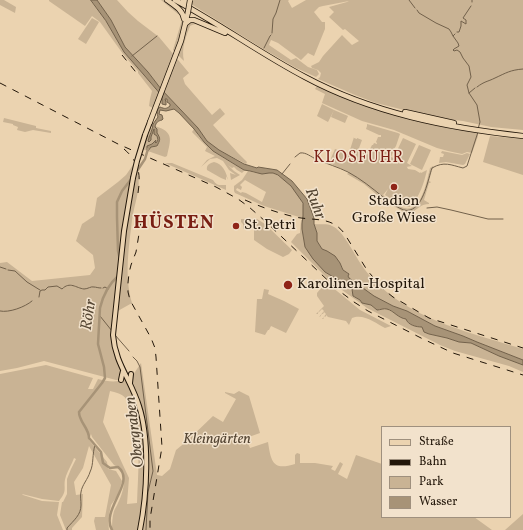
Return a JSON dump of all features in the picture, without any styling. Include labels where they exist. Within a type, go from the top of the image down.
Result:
[{"type":"highway","points":[[167,0],[182,12],[185,22]]},
{"type":"highway","points":[[175,0],[306,78],[349,97],[370,105],[436,123],[523,136]]},
{"type":"highway","points":[[150,122],[177,51],[187,11],[186,1]]},
{"type":"highway","points":[[186,1],[292,67],[331,87],[370,102],[456,125]]},
{"type":"highway","points":[[185,22],[190,20],[197,21],[250,45]]},
{"type":"highway","points":[[496,131],[523,132]]},
{"type":"main road","points":[[140,530],[145,483],[144,429],[139,406],[115,352],[112,335],[124,231],[130,194],[137,162],[150,122]]},
{"type":"main road","points":[[121,380],[123,370]]},
{"type":"main road","points":[[130,385],[131,374]]},
{"type":"green space","points":[[0,0],[4,0],[16,7],[15,13],[0,5]]},
{"type":"green space","points":[[49,0],[91,0],[106,21],[124,52],[159,93],[153,108],[149,106],[152,91],[100,22],[92,16],[85,26]]},
{"type":"green space","points":[[97,0],[117,0],[138,21],[159,37],[189,73],[183,78],[185,84],[212,115],[220,108],[225,114],[213,125],[247,162],[246,164],[219,150],[207,141],[198,128],[161,89],[125,47],[111,20]]},
{"type":"green space","points":[[161,0],[164,0],[174,6],[183,16],[178,14]]},
{"type":"green space","points":[[192,0],[289,0],[288,1],[292,8],[306,0],[523,0],[523,130],[491,127],[463,121],[434,118],[376,103],[318,79],[321,73],[318,70],[312,68],[311,66],[319,62],[342,35],[352,45],[359,41],[345,29],[343,30],[329,17],[334,12],[329,7],[349,1],[319,7],[314,12],[322,22],[325,22],[325,29],[314,56],[308,53],[301,60],[278,43],[271,40],[269,45],[291,60],[296,58],[308,67],[317,70],[319,74],[316,77],[296,68],[265,50],[191,4]]},
{"type":"green space","points":[[183,17],[183,24],[187,25],[194,21],[217,30],[215,31],[196,24],[190,26],[184,47],[184,61],[173,50]]},
{"type":"green space","points":[[92,18],[99,22],[86,44],[78,39]]},
{"type":"green space","points":[[317,86],[381,111],[478,132],[472,153],[467,152],[462,154],[437,148],[394,130],[362,121],[322,103],[325,94],[315,89]]},
{"type":"green space","points":[[322,104],[334,110],[328,122],[317,116]]},
{"type":"green space","points":[[334,110],[348,116],[345,123],[331,117]]},
{"type":"green space","points":[[4,118],[36,126],[36,128],[51,131],[51,133],[33,130],[25,132],[17,130],[18,127],[13,124],[3,122]]},
{"type":"green space","points":[[367,124],[400,134],[391,157],[396,159],[394,157],[403,138],[416,144],[407,163],[412,166],[406,167],[420,173],[427,170],[421,189],[410,207],[401,205],[385,195],[388,189],[383,195],[404,208],[410,208],[415,205],[423,194],[430,168],[433,166],[434,168],[429,181],[431,182],[429,183],[424,200],[429,204],[422,206],[411,214],[402,212],[382,199],[364,184],[347,174],[349,172],[329,163],[335,149],[347,154],[349,153],[354,137],[362,140],[358,151],[370,155],[363,151],[364,149],[369,151],[374,143],[377,144],[376,142],[378,137],[381,137],[381,135],[366,129]]},
{"type":"green space","points":[[155,126],[161,128],[170,137],[167,156],[165,157],[142,149],[151,128],[148,141],[154,129],[158,140],[157,143],[149,145],[149,151],[150,147],[157,147],[160,138]]},
{"type":"green space","points":[[194,129],[208,146],[228,161],[245,170],[242,173],[234,167],[232,168],[228,165],[240,175],[231,180],[230,173],[236,175],[229,170],[223,161],[217,158],[210,159],[201,167],[207,160],[215,156],[205,151],[207,147],[192,132]]},
{"type":"green space","points":[[490,136],[523,139],[523,175],[483,162]]},
{"type":"green space","points":[[419,145],[431,150],[422,170],[410,164]]},
{"type":"green space","points":[[442,151],[462,155],[467,153],[470,154],[463,165],[446,162],[439,163],[440,157],[443,157],[444,154],[441,153]]},
{"type":"green space","name":"Kleingärten","points":[[135,162],[138,172],[139,185],[132,220],[128,262],[128,282],[132,303],[116,312],[115,348],[131,378],[141,363],[157,475],[162,476],[170,469],[176,450],[213,416],[223,422],[236,399],[225,392],[234,394],[239,391],[249,396],[260,433],[246,438],[250,448],[268,442],[270,455],[274,463],[282,466],[295,464],[295,455],[297,453],[300,454],[300,463],[315,463],[333,466],[331,469],[335,471],[340,462],[343,464],[338,474],[347,479],[356,455],[381,464],[381,518],[475,518],[492,530],[141,530],[148,454],[143,443],[144,469],[142,502],[138,530],[112,530],[114,510],[118,504],[123,488],[124,482],[122,472],[114,465],[91,434],[89,440],[107,462],[108,469],[116,471],[122,481],[118,495],[111,505],[108,520],[109,530],[96,530],[94,521],[95,517],[105,517],[111,485],[89,446],[83,468],[74,482],[76,495],[83,494],[82,517],[72,528],[72,530],[66,530],[60,515],[62,502],[67,494],[67,479],[76,459],[74,458],[66,476],[64,494],[59,501],[22,494],[42,501],[59,502],[57,515],[63,530],[0,530],[0,374],[46,365],[93,378],[88,389],[93,389],[98,379],[105,381],[126,380],[139,408],[131,379],[116,380],[44,361],[0,371],[0,263],[7,262],[32,281],[90,275],[95,268],[93,255],[76,241],[82,224],[94,216],[97,198],[126,175]],"holes":[[[110,391],[125,397],[128,401],[134,419],[138,440],[137,503],[127,504],[129,478],[103,422]]]},
{"type":"green space","points":[[214,162],[222,166],[228,180],[226,176],[226,180],[207,170],[209,164]]},
{"type":"green space","points":[[165,163],[172,163],[213,180],[217,184],[226,185],[226,190]]},
{"type":"green space","points":[[248,171],[256,173],[273,173],[277,175],[291,186],[299,196],[303,205],[303,217],[264,206],[235,193],[234,186],[242,180]],"holes":[[[245,180],[266,192],[262,202],[246,193],[241,193],[236,190],[237,188],[241,190],[242,187],[240,185]]]},
{"type":"green space","points":[[241,219],[250,221],[257,219],[265,224],[292,250],[289,254],[283,257],[267,249],[254,240],[254,228],[243,229]]},
{"type":"green space","points":[[301,220],[303,220],[302,229],[305,247],[325,272],[350,287],[354,297],[362,303],[371,305],[374,308],[381,310],[386,308],[398,316],[406,319],[410,324],[422,327],[429,334],[459,342],[471,343],[523,365],[523,372],[509,366],[455,351],[440,345],[367,308],[331,282],[291,242],[297,234],[300,233]]},
{"type":"green space","points":[[314,224],[328,225],[336,228],[376,283],[410,308],[466,332],[523,349],[523,360],[435,326],[407,311],[373,296],[349,278],[348,273],[344,271],[340,263],[327,251],[322,249],[317,241],[317,233]]},
{"type":"green space","points":[[326,282],[360,310],[391,326],[385,328],[369,319],[361,317],[352,318],[349,325],[346,321],[328,317],[326,315],[326,317],[325,316],[323,318],[324,319],[322,319],[326,314],[324,312],[319,317],[324,311],[322,309],[320,312],[319,311],[324,306],[317,296],[317,293]]},
{"type":"green space","points":[[264,289],[269,290],[268,294],[299,309],[286,333],[271,326],[265,335],[255,332],[257,299],[262,299]]},
{"type":"green space","points":[[523,514],[523,530],[505,530]]},
{"type":"water","points":[[91,0],[97,0],[111,20],[125,47],[161,89],[198,128],[207,141],[219,150],[244,164],[257,168],[277,170],[292,181],[307,199],[314,218],[317,241],[322,249],[335,256],[343,270],[349,274],[349,278],[374,296],[393,306],[407,311],[435,326],[523,360],[523,365],[471,343],[459,342],[429,334],[424,332],[422,327],[410,324],[406,319],[387,309],[377,310],[371,305],[362,303],[353,296],[352,289],[350,287],[325,272],[313,259],[305,247],[302,229],[303,203],[291,186],[278,175],[273,173],[262,174],[244,170],[213,151],[174,109],[166,111],[160,110],[159,114],[162,115],[163,119],[157,122],[155,127],[160,138],[157,146],[151,147],[148,151],[147,146],[156,140],[156,143],[158,140],[157,136],[154,134],[154,129],[151,140],[149,142],[148,141],[153,124],[158,117],[158,109],[160,107],[166,108],[170,106],[170,104],[167,102],[167,99],[165,99],[166,105],[162,104],[162,96],[124,52],[106,21]]},
{"type":"waterway","points":[[272,33],[273,19],[280,0]]},
{"type":"waterway","points":[[409,0],[415,8]]},
{"type":"waterway","points":[[457,32],[459,32],[461,21],[466,24],[466,20],[463,18],[471,6]]},
{"type":"waterway","points":[[417,10],[419,13],[449,29],[453,36]]},
{"type":"waterway","points":[[455,34],[453,36],[459,46],[453,50],[460,52],[469,66],[471,77],[467,85],[469,93],[477,105],[480,122],[478,129]]},
{"type":"waterway","points":[[264,48],[271,35]]},
{"type":"waterway","points":[[132,56],[157,36]]},
{"type":"waterway","points":[[477,87],[508,72],[523,69]]},
{"type":"waterway","points":[[469,93],[475,88]]},
{"type":"waterway","points":[[295,157],[300,153],[304,153],[348,172],[396,206],[403,210],[410,210],[415,207],[422,198],[432,168],[444,164],[463,168],[467,166],[478,132]]},
{"type":"waterway","name":"Röhr","points":[[135,174],[145,159],[148,149]]},
{"type":"waterway","points":[[282,174],[290,164]]},
{"type":"waterway","name":"Röhr","points":[[120,260],[118,251],[117,202],[122,191],[132,178]]},
{"type":"waterway","points":[[427,208],[437,207],[488,219],[503,219]]},
{"type":"waterway","points":[[0,267],[6,269]]},
{"type":"waterway","points":[[8,270],[15,271],[27,282],[40,290]]},
{"type":"waterway","name":"Röhr","points":[[112,530],[110,522],[111,514],[121,488],[123,473],[118,467],[110,468],[103,463],[101,452],[89,438],[89,434],[79,416],[79,412],[105,378],[104,367],[98,344],[100,308],[107,290],[119,275]]},
{"type":"waterway","points":[[39,297],[40,291],[45,290],[48,287],[57,286],[62,289],[70,285],[84,289],[93,287],[101,288]]},
{"type":"waterway","name":"Röhr","points":[[103,288],[105,287],[108,289]]},
{"type":"waterway","points":[[0,311],[17,309],[32,301]]},
{"type":"waterway","points":[[100,316],[112,331]]},
{"type":"waterway","points":[[115,335],[129,351]]},
{"type":"waterway","name":"Obergraben","points":[[133,357],[140,367],[153,471],[148,492],[146,530]]},
{"type":"waterway","points":[[67,530],[81,509],[81,492],[91,469],[95,445]]},
{"type":"railway","points":[[122,55],[138,76]]},
{"type":"railway","points":[[0,83],[118,144],[216,187],[238,199],[265,221],[338,290],[368,311],[453,353],[523,375]]},
{"type":"railway","points":[[124,149],[133,159],[138,169],[138,193]]},
{"type":"railway","points":[[245,200],[270,210],[302,218],[322,220],[334,224],[344,233],[367,270],[383,289],[393,297],[429,318],[523,348]]},
{"type":"railway","points":[[141,222],[136,252],[129,273],[128,292],[130,300],[151,338],[155,348],[156,357],[162,447],[150,519],[150,530]]},
{"type":"place","name":"Stadion Große Wiese","points":[[394,187]]},
{"type":"place","name":"St. Petri","points":[[236,226]]},
{"type":"place","name":"Karolinen-Hospital","points":[[288,285]]},
{"type":"district","name":"KLOSFUHR","points":[[359,159]]},
{"type":"district","name":"HÜSTEN","points":[[174,225]]},
{"type":"water label","name":"Ruhr","points":[[314,204]]}]
